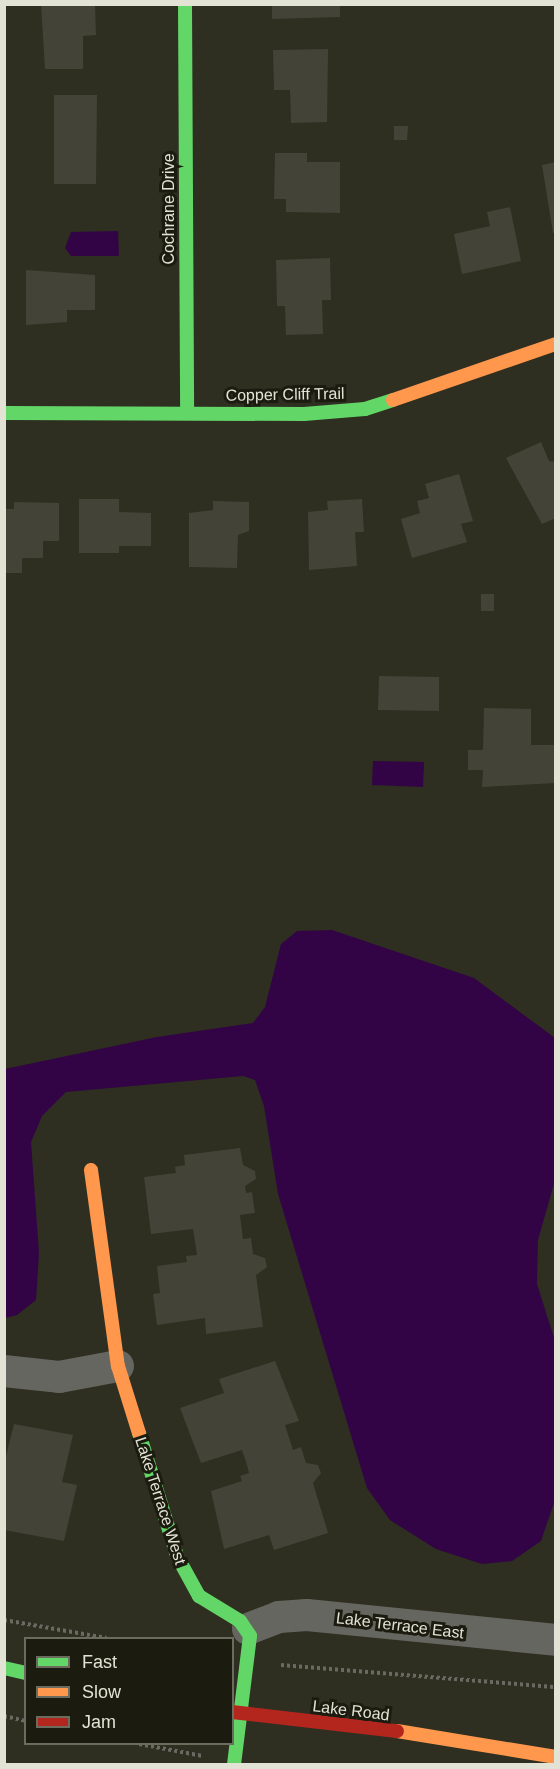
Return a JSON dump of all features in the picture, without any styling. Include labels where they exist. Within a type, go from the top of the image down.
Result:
[{"type":"street","name":"Cochrane Drive","points":[[184,4],[187,413]]},
{"type":"street","name":"Copper Cliff Trail","points":[[4,412],[322,413],[380,406],[555,344]]},
{"type":"street","name":"Lake Terrace West","points":[[91,1170],[118,1366],[185,1576],[199,1596],[248,1629]]},
{"type":"street","points":[[4,1371],[59,1377],[118,1366]]},
{"type":"street","name":"Lake Terrace East","points":[[248,1629],[279,1617],[307,1615],[555,1640]]},
{"type":"street","points":[[234,1763],[238,1713],[251,1652],[248,1629]]},
{"type":"street","points":[[4,1668],[24,1673]]},
{"type":"street","name":"Lake Road","points":[[238,1713],[466,1739],[555,1757]]},
{"type":"street","name":"Lake Road","points":[[466,1739],[522,1735]]},
{"type":"path","points":[[4,1620],[100,1637]]},
{"type":"path","points":[[277,1665],[555,1687]]},
{"type":"path","points":[[4,1716],[24,1721]]},
{"type":"path","points":[[148,1745],[234,1763]]},
{"type":"shaded area","points":[[118,231],[119,256],[71,256],[65,248],[71,232]]},
{"type":"shaded area","points":[[373,761],[424,762],[423,787],[372,785]]},
{"type":"shaded area","points":[[332,930],[474,978],[555,1038],[555,1180],[538,1240],[537,1284],[555,1341],[555,1500],[541,1541],[512,1561],[482,1564],[436,1549],[390,1520],[367,1488],[278,1194],[264,1106],[255,1080],[243,1076],[66,1092],[42,1116],[31,1142],[39,1253],[36,1300],[17,1315],[5,1318],[5,1069],[157,1037],[253,1023],[265,1007],[281,944],[297,931]]},
{"type":"building","points":[[41,4],[95,4],[96,35],[83,36],[83,69],[45,69]]},
{"type":"building","points":[[272,4],[340,4],[340,17],[272,19]]},
{"type":"building","points":[[328,49],[327,122],[291,123],[290,90],[274,90],[273,50]]},
{"type":"building","points":[[54,95],[97,95],[96,184],[54,184]]},
{"type":"building","points":[[394,126],[408,126],[407,140],[394,140]]},
{"type":"building","points":[[275,153],[307,153],[307,162],[340,162],[340,213],[286,212],[286,199],[274,199]]},
{"type":"building","points":[[556,162],[556,232],[553,233],[542,165]]},
{"type":"building","points":[[510,207],[521,261],[462,274],[454,234],[490,226],[487,212]]},
{"type":"building","points":[[330,258],[331,300],[322,300],[323,334],[286,335],[285,306],[277,306],[276,260]]},
{"type":"building","points":[[26,270],[95,275],[95,310],[67,310],[67,322],[26,325]]},
{"type":"building","points":[[541,442],[549,461],[556,462],[556,518],[542,524],[506,458]]},
{"type":"building","points":[[459,474],[473,521],[461,524],[467,542],[412,558],[401,519],[420,513],[417,501],[429,498],[425,484]]},
{"type":"building","points":[[79,499],[119,499],[119,512],[151,513],[151,546],[119,546],[119,553],[79,553]]},
{"type":"building","points":[[362,499],[364,532],[355,532],[357,566],[309,570],[308,512],[328,510],[327,501]]},
{"type":"building","points":[[213,501],[249,502],[249,531],[238,535],[237,568],[189,567],[189,513],[213,510]]},
{"type":"building","points":[[14,502],[59,503],[59,541],[43,541],[43,558],[22,558],[22,573],[4,573],[4,509],[14,509]]},
{"type":"building","points":[[481,594],[494,594],[494,611],[481,611]]},
{"type":"building","points":[[379,676],[439,677],[439,711],[378,710]]},
{"type":"building","points":[[484,708],[531,709],[531,745],[556,745],[556,783],[482,787],[483,770],[468,770],[468,750],[483,750]]},
{"type":"building","points":[[240,1148],[243,1165],[255,1171],[256,1179],[245,1186],[246,1193],[252,1192],[255,1213],[240,1215],[243,1239],[251,1238],[253,1254],[265,1258],[267,1267],[256,1275],[263,1327],[206,1334],[205,1318],[157,1325],[153,1294],[160,1293],[157,1266],[187,1262],[186,1256],[197,1255],[193,1229],[151,1234],[144,1177],[176,1173],[175,1167],[185,1165],[184,1155]]},
{"type":"building","points":[[275,1361],[299,1421],[285,1425],[293,1450],[301,1447],[306,1463],[318,1465],[321,1473],[313,1483],[328,1533],[274,1550],[269,1535],[224,1549],[211,1491],[242,1481],[240,1476],[249,1473],[247,1465],[242,1450],[201,1463],[180,1408],[224,1393],[219,1379]]},
{"type":"building","points":[[14,1424],[73,1435],[62,1482],[77,1485],[64,1541],[4,1530],[4,1464]]},
{"type":"traffic: fast","points":[[185,4],[187,413]]},
{"type":"traffic: fast","points":[[4,413],[304,414],[365,409],[393,400]]},
{"type":"traffic: fast","points":[[139,1433],[177,1556],[199,1596],[240,1621],[250,1636],[234,1764]]},
{"type":"traffic: fast","points":[[4,1668],[24,1673]]},
{"type":"traffic: slow","points":[[393,400],[556,344]]},
{"type":"traffic: slow","points":[[91,1170],[118,1366],[139,1433]]},
{"type":"traffic: slow","points":[[397,1731],[556,1757]]},
{"type":"traffic: jam","points":[[234,1712],[397,1731]]}]
